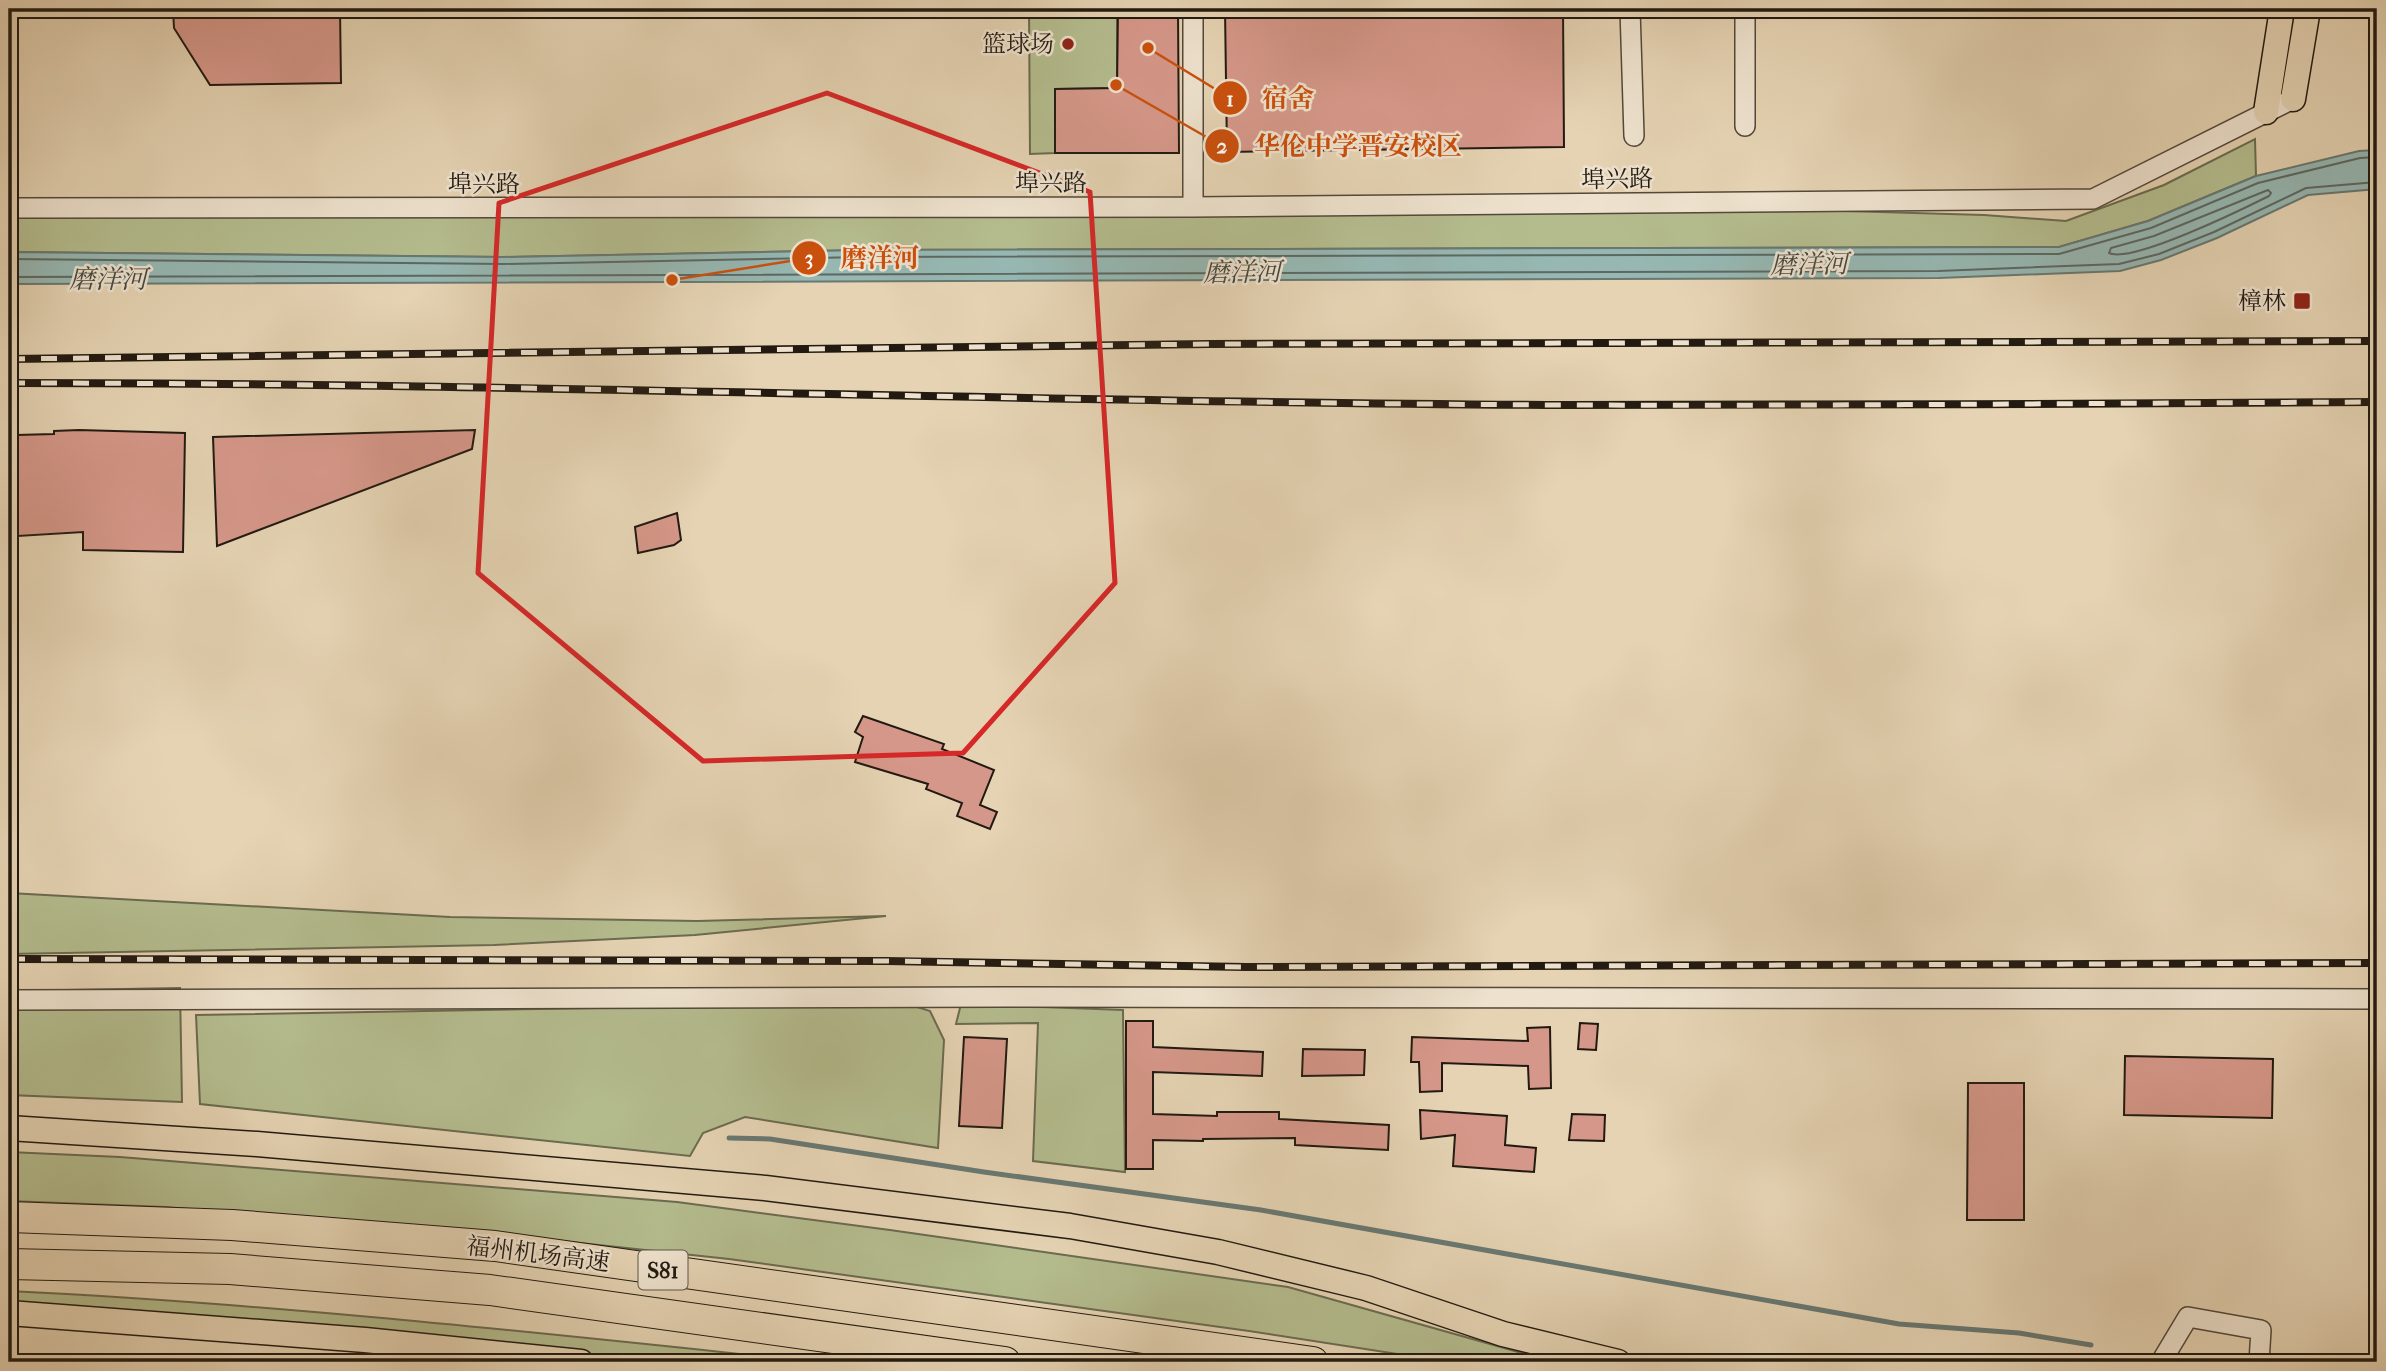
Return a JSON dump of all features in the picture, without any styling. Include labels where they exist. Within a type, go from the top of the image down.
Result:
[{"type":"highway","name":"福州机场高速","points":[[9,1217],[232,1225],[495,1247],[1313,1362]]},
{"type":"highway","name":"福州机场高速","points":[[9,1264],[230,1269],[490,1290],[1005,1362]]},
{"type":"main road","points":[[2266,113],[2282,9]]},
{"type":"main road","points":[[2293,99],[2308,9]]},
{"type":"main road","points":[[9,1128],[257,1144],[765,1188],[1070,1226],[1218,1252],[1366,1289],[1503,1334],[1618,1362]]},
{"type":"main road","points":[[9,1313],[365,1340],[581,1362]]},
{"type":"street","points":[[1193,9],[1193,207]]},
{"type":"street","points":[[1630,9],[1634,136]]},
{"type":"street","points":[[1745,9],[1745,126]]},
{"type":"street","points":[[2266,113],[2293,99]]},
{"type":"street","name":"埠兴路","points":[[9,208],[1193,207],[2092,198],[2266,113]]},
{"type":"street","points":[[9,1000],[948,997],[2377,999]]},
{"type":"street","points":[[2161,1362],[2188,1317],[2261,1330],[2259,1362]]},
{"type":"highlighted area","points":[[827,93],[1090,192],[1115,583],[963,753],[703,761],[478,573],[499,203]]},
{"type":"green space","points":[[1029,9],[1117,9],[1117,88],[1055,89],[1055,153],[1030,154]]},
{"type":"green space","points":[[2255,139],[2256,176],[2148,221],[2059,247],[864,250],[503,257],[9,252],[9,214],[1810,210],[1984,215],[2066,221],[2164,185]]},
{"type":"green space","points":[[9,893],[450,917],[697,921],[886,916],[695,935],[494,945],[9,954]]},
{"type":"green space","points":[[180,988],[182,1102],[9,1095],[9,991]]},
{"type":"green space","points":[[961,1004],[1123,1010],[1125,1172],[1033,1161],[1038,1023],[956,1024]]},
{"type":"green space","points":[[914,1006],[930,1011],[944,1040],[938,1148],[745,1117],[703,1133],[690,1156],[200,1104],[196,1015],[657,1007]]},
{"type":"green space","points":[[9,1152],[120,1157],[677,1202],[890,1230],[1288,1287],[1554,1362],[1449,1362],[1249,1331],[729,1259],[515,1236],[165,1207],[9,1201]]},
{"type":"green space","points":[[9,1291],[312,1312],[817,1362],[661,1362],[274,1323],[9,1305]]},
{"type":"water","points":[[2377,150],[2377,189],[2308,195],[2217,238],[2161,260],[2120,271],[1939,278],[9,284],[9,252],[503,257],[864,250],[2059,247],[2148,221],[2256,176],[2359,151]]},
{"type":"building","points":[[173,9],[340,9],[341,83],[210,85],[174,28]]},
{"type":"building","points":[[1118,9],[1178,9],[1179,153],[1055,153],[1055,89],[1117,88]]},
{"type":"building","points":[[1225,9],[1563,9],[1564,147],[1227,152]]},
{"type":"building","points":[[79,430],[185,433],[183,552],[83,550],[83,532],[18,536],[17,435]]},
{"type":"building","points":[[475,430],[472,449],[217,546],[213,437]]},
{"type":"building","points":[[677,513],[681,540],[674,545],[638,553],[635,527]]},
{"type":"building","points":[[863,716],[944,744],[942,749],[994,770],[980,805],[997,812],[990,829],[957,816],[962,803],[926,789],[928,784],[855,762],[863,737],[855,732]]},
{"type":"building","points":[[1126,1021],[1153,1021],[1153,1047],[1263,1052],[1262,1076],[1153,1072],[1153,1114],[1217,1116],[1217,1112],[1279,1112],[1279,1119],[1389,1125],[1388,1150],[1295,1145],[1295,1138],[1153,1140],[1153,1169],[1126,1169]]},
{"type":"building","points":[[1580,1023],[1598,1024],[1596,1050],[1578,1049]]},
{"type":"building","points":[[1550,1027],[1551,1088],[1529,1089],[1528,1066],[1442,1063],[1442,1091],[1420,1092],[1419,1062],[1411,1062],[1412,1037],[1528,1041],[1527,1028]]},
{"type":"building","points":[[964,1037],[1007,1039],[1002,1128],[959,1126]]},
{"type":"building","points":[[1303,1049],[1365,1050],[1364,1075],[1302,1076]]},
{"type":"building","points":[[2125,1056],[2273,1059],[2272,1118],[2124,1115]]},
{"type":"building","points":[[1968,1083],[2024,1083],[2024,1220],[1967,1220]]},
{"type":"building","points":[[1420,1110],[1507,1116],[1505,1145],[1536,1148],[1534,1172],[1453,1166],[1455,1135],[1421,1139]]},
{"type":"building","points":[[1572,1114],[1605,1115],[1604,1141],[1569,1140]]},
{"type":"waterway","points":[[729,1138],[770,1139],[1261,1210],[1899,1324],[2019,1333],[2091,1345]]},
{"type":"railway","points":[[9,359],[1209,344],[2377,341]]},
{"type":"railway","points":[[9,383],[399,386],[1178,401],[1568,405],[2377,402]]},
{"type":"railway","points":[[9,959],[886,961],[1246,967],[2377,963]]},
{"type":"place","name":"篮球场","points":[[1068,44]]},
{"type":"place","name":"宿舍","points":[[1148,48]]},
{"type":"place","name":"华伦中学晋安校区","points":[[1116,85]]},
{"type":"place","name":"磨洋河","points":[[672,280]]},
{"type":"place","name":"樟林","points":[[2302,301]]}]
